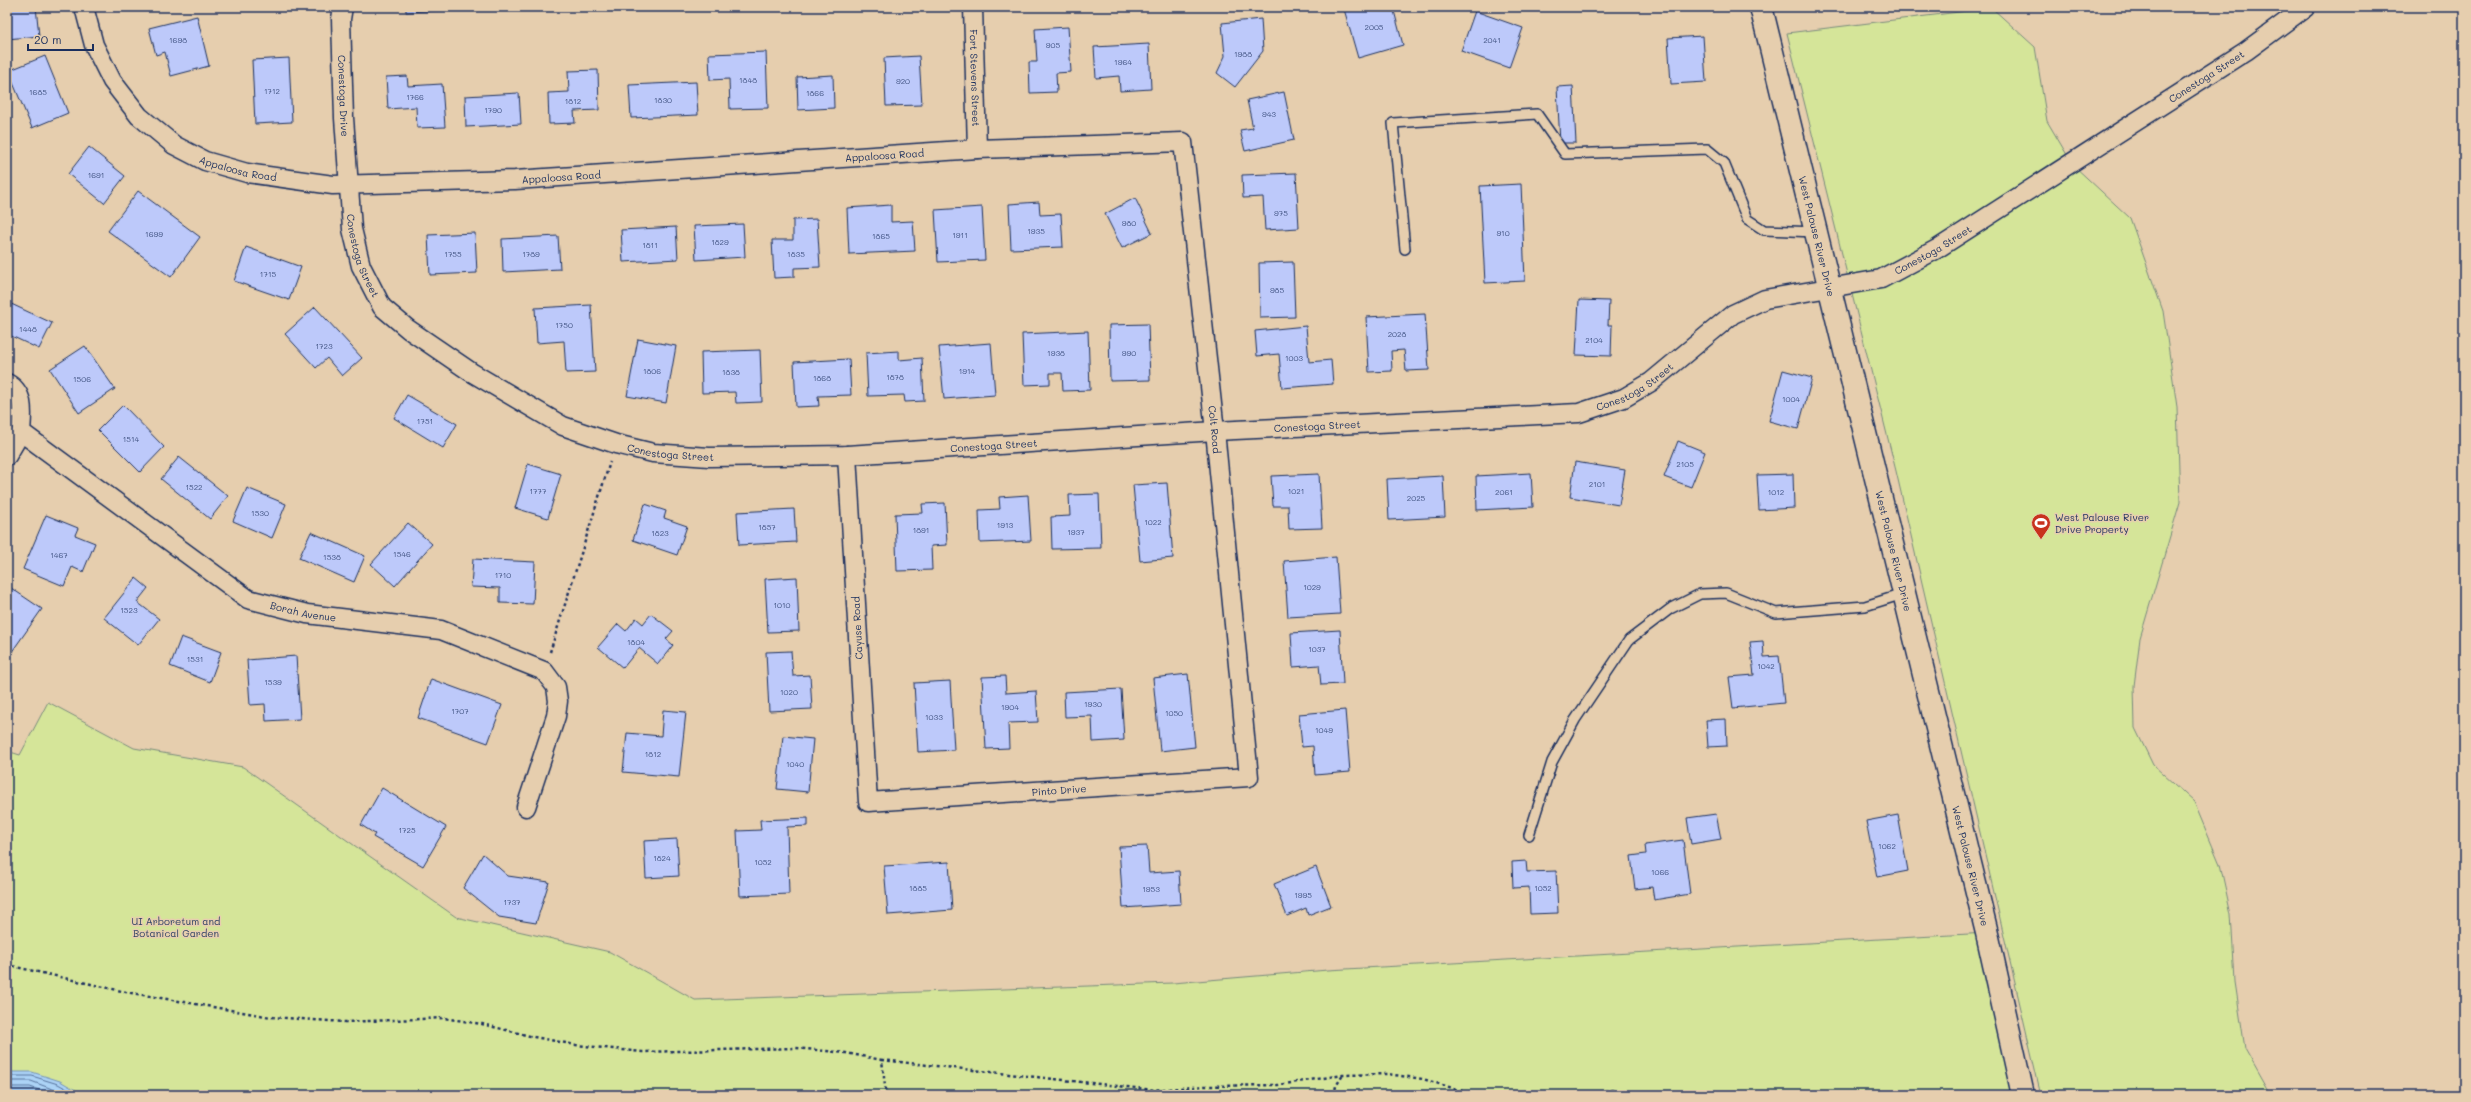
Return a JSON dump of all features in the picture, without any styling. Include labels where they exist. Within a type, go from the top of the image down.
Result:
[{"type":"street","name":"Appaloosa Road","points":[[84,7],[94,45],[112,81],[139,116],[174,145],[205,161],[248,173],[334,185],[516,180],[977,149],[1122,144]]},
{"type":"street","name":"Conestoga Drive","points":[[343,7],[341,19],[344,118],[349,184]]},
{"type":"street","name":"Fort Stevens Street","points":[[973,7],[977,149]]},
{"type":"street","name":"West Palouse River Drive","points":[[1761,7],[1903,594],[1987,933],[2024,1095]]},
{"type":"street","name":"Conestoga Street","points":[[349,184],[352,228],[361,266],[382,307],[408,329],[472,372],[556,422],[616,444],[652,452],[709,458],[847,455],[1215,431],[1579,413],[1624,398],[1651,382],[1733,314],[1765,299],[1830,290],[1881,279],[1937,249],[2246,52],[2306,7]]},
{"type":"street","name":"Colt Road","points":[[1122,144],[1182,142],[1215,431],[1249,777]]},
{"type":"street","points":[[7,383],[11,385],[23,404],[21,432],[7,456]]},
{"type":"street","name":"Borah Avenue","points":[[21,432],[248,599],[307,614],[421,626],[441,630],[544,671]]},
{"type":"street","name":"Cayuse Road","points":[[847,455],[868,802]]},
{"type":"street","points":[[526,807],[556,716],[558,701],[556,687],[544,671]]},
{"type":"street","name":"Pinto Drive","points":[[868,802],[1249,777]]},
{"type":"lane","points":[[1405,249],[1393,123],[1536,114],[1565,154],[1707,149],[1724,163],[1746,219],[1764,230],[1815,232]]},
{"type":"lane","points":[[1529,835],[1552,762],[1575,720],[1629,640],[1670,608],[1700,594],[1726,593],[1776,613],[1865,606],[1903,594]]},
{"type":"path","points":[[544,671],[616,444]]},
{"type":"path","points":[[7,965],[126,992],[270,1017],[344,1022],[444,1018],[576,1044],[642,1052],[796,1048],[846,1053],[882,1060],[1154,1090],[1205,1086],[1278,1085],[1343,1075],[1387,1074],[1409,1077],[1475,1095]]},
{"type":"path","points":[[882,1060],[886,1095]]},
{"type":"path","points":[[1334,1095],[1336,1086],[1343,1075]]},
{"type":"path","points":[[1593,1095],[1600,1091],[1617,1090],[1635,1095]]},
{"type":"green space","name":"West Palouse River Drive Property","points":[[1992,8],[2035,47],[2047,121],[2073,165],[2130,218],[2163,311],[2177,407],[2180,502],[2140,638],[2134,686],[2135,728],[2153,765],[2194,802],[2220,864],[2231,914],[2235,982],[2245,1049],[2271,1095],[2041,1095],[1896,471],[1787,33]]},
{"type":"green space","name":"UI Arboretum and Botanical Garden","points":[[48,702],[134,748],[243,767],[456,917],[610,952],[695,1000],[1173,983],[1328,970],[1987,933],[2023,1095],[7,1095],[7,751],[20,755]]},
{"type":"water","points":[[7,1072],[32,1072],[60,1081],[84,1095],[7,1095]]},
{"type":"building","points":[[7,7],[36,7],[39,36],[7,39]]},
{"type":"building","points":[[406,7],[448,7],[449,10],[406,12]]},
{"type":"building","points":[[1351,7],[1393,7],[1403,45],[1358,58],[1344,9]]},
{"type":"building","points":[[1475,11],[1523,28],[1509,68],[1461,51]]},
{"type":"building","points":[[197,16],[209,66],[171,76],[165,52],[156,55],[149,28]]},
{"type":"building","points":[[1261,19],[1263,51],[1235,87],[1217,73],[1225,56],[1222,23]]},
{"type":"building","points":[[1068,27],[1071,72],[1056,73],[1057,92],[1030,93],[1029,62],[1037,62],[1035,29]]},
{"type":"building","points":[[1703,36],[1706,82],[1671,84],[1668,38]]},
{"type":"building","points":[[1149,44],[1151,89],[1120,91],[1119,76],[1096,78],[1094,47]]},
{"type":"building","points":[[766,52],[768,108],[730,109],[729,79],[710,80],[709,54]]},
{"type":"building","points":[[45,56],[68,113],[32,128],[8,71]]},
{"type":"building","points":[[919,56],[922,105],[886,106],[884,58]]},
{"type":"building","points":[[289,58],[292,122],[255,124],[252,60]]},
{"type":"building","points":[[598,70],[599,110],[574,111],[575,123],[549,124],[548,93],[569,92],[568,71]]},
{"type":"building","points":[[833,75],[834,108],[798,110],[797,77]]},
{"type":"building","points":[[407,76],[408,86],[442,84],[445,127],[417,128],[416,107],[388,109],[386,77]]},
{"type":"building","points":[[696,82],[698,115],[631,118],[629,85]]},
{"type":"building","points":[[1573,86],[1576,143],[1560,143],[1557,87]]},
{"type":"building","points":[[1284,92],[1294,140],[1245,151],[1240,130],[1253,128],[1247,100]]},
{"type":"building","points":[[519,93],[521,124],[466,127],[465,96]]},
{"type":"building","points":[[89,147],[125,176],[104,203],[68,174]]},
{"type":"building","points":[[1296,173],[1299,228],[1265,230],[1263,197],[1243,198],[1242,175]]},
{"type":"building","points":[[1521,184],[1525,281],[1485,283],[1480,186]]},
{"type":"building","points":[[138,191],[200,237],[171,277],[108,231]]},
{"type":"building","points":[[1135,198],[1152,233],[1122,248],[1105,214]]},
{"type":"building","points":[[1039,202],[1040,215],[1061,214],[1063,247],[1011,249],[1009,204]]},
{"type":"building","points":[[891,205],[891,222],[913,221],[915,251],[849,254],[847,208]]},
{"type":"building","points":[[982,207],[985,260],[938,262],[935,210]]},
{"type":"building","points":[[817,219],[820,267],[794,268],[794,277],[774,278],[772,240],[793,240],[793,220]]},
{"type":"building","points":[[743,224],[745,257],[696,260],[694,226]]},
{"type":"building","points":[[676,227],[678,259],[623,262],[621,230]]},
{"type":"building","points":[[475,233],[477,273],[430,275],[428,235]]},
{"type":"building","points":[[558,236],[560,269],[503,272],[502,239]]},
{"type":"building","points":[[246,247],[301,267],[289,300],[234,281]]},
{"type":"building","points":[[1293,262],[1295,317],[1260,318],[1259,263]]},
{"type":"building","points":[[1579,300],[1609,301],[1608,325],[1612,325],[1611,356],[1576,355]]},
{"type":"building","points":[[7,302],[52,323],[39,349],[7,334]]},
{"type":"building","points":[[591,305],[595,372],[566,373],[564,341],[537,343],[535,308]]},
{"type":"building","points":[[315,307],[362,358],[342,376],[327,358],[316,368],[285,334]]},
{"type":"building","points":[[1425,314],[1429,370],[1406,371],[1404,350],[1391,351],[1392,371],[1369,372],[1366,317]]},
{"type":"building","points":[[1148,324],[1150,380],[1110,381],[1109,325]]},
{"type":"building","points":[[1306,326],[1309,362],[1331,360],[1333,384],[1282,388],[1279,354],[1257,356],[1255,331]]},
{"type":"building","points":[[1088,331],[1090,390],[1063,391],[1062,373],[1050,373],[1050,384],[1024,385],[1022,334]]},
{"type":"building","points":[[638,339],[676,346],[666,403],[627,396]]},
{"type":"building","points":[[991,343],[995,395],[944,399],[939,347]]},
{"type":"building","points":[[85,346],[115,389],[79,413],[50,369]]},
{"type":"building","points":[[760,350],[762,402],[736,403],[735,392],[702,393],[701,352]]},
{"type":"building","points":[[899,351],[899,360],[922,358],[924,401],[905,402],[904,395],[868,396],[866,353]]},
{"type":"building","points":[[849,359],[851,395],[818,396],[819,406],[796,407],[794,362]]},
{"type":"building","points":[[1783,370],[1812,378],[1798,429],[1769,421]]},
{"type":"building","points":[[407,395],[457,424],[443,448],[394,418]]},
{"type":"building","points":[[123,405],[164,447],[140,472],[98,430]]},
{"type":"building","points":[[1678,441],[1705,452],[1691,487],[1664,477]]},
{"type":"building","points":[[179,457],[228,496],[210,519],[161,479]]},
{"type":"building","points":[[1575,462],[1625,470],[1619,505],[1570,497]]},
{"type":"building","points":[[528,464],[561,474],[548,518],[515,508]]},
{"type":"building","points":[[1531,473],[1533,507],[1477,510],[1476,476]]},
{"type":"building","points":[[1319,474],[1322,528],[1289,529],[1288,506],[1273,506],[1271,476]]},
{"type":"building","points":[[1793,474],[1794,508],[1759,510],[1757,475]]},
{"type":"building","points":[[1443,476],[1445,517],[1389,520],[1387,479]]},
{"type":"building","points":[[1167,483],[1173,558],[1140,561],[1133,485]]},
{"type":"building","points":[[247,488],[286,504],[272,538],[233,521]]},
{"type":"building","points":[[1099,494],[1101,548],[1052,549],[1051,517],[1070,516],[1069,495]]},
{"type":"building","points":[[1028,495],[1031,541],[980,543],[979,510],[1000,509],[999,497]]},
{"type":"building","points":[[945,503],[947,545],[931,546],[932,570],[897,571],[895,514],[923,513],[922,504]]},
{"type":"building","points":[[645,504],[666,511],[664,518],[687,526],[677,555],[633,540]]},
{"type":"building","points":[[794,509],[796,542],[739,545],[737,512]]},
{"type":"building","points":[[46,515],[78,528],[75,535],[95,543],[83,572],[72,567],[64,586],[23,569]]},
{"type":"building","points":[[408,523],[432,544],[395,586],[371,564]]},
{"type":"building","points":[[311,532],[365,556],[354,582],[299,558]]},
{"type":"building","points":[[1336,557],[1340,614],[1288,617],[1284,561]]},
{"type":"building","points":[[473,559],[535,562],[533,604],[500,603],[500,588],[471,587]]},
{"type":"building","points":[[797,577],[799,631],[768,632],[765,579]]},
{"type":"building","points":[[136,578],[148,588],[137,602],[159,619],[138,645],[104,618]]},
{"type":"building","points":[[11,588],[42,609],[11,653],[7,650],[7,593]]},
{"type":"building","points":[[651,614],[673,631],[666,639],[673,645],[658,664],[639,648],[623,668],[598,647],[618,624],[626,631],[636,618],[643,624]]},
{"type":"building","points":[[1340,630],[1343,684],[1321,685],[1319,665],[1293,667],[1291,633]]},
{"type":"building","points":[[181,637],[221,652],[210,682],[170,666]]},
{"type":"building","points":[[1763,641],[1764,657],[1779,656],[1784,703],[1733,708],[1729,677],[1754,675],[1750,642]]},
{"type":"building","points":[[791,651],[793,676],[810,675],[812,709],[769,711],[766,652]]},
{"type":"building","points":[[296,656],[300,719],[266,721],[265,704],[250,705],[247,660]]},
{"type":"building","points":[[1188,674],[1195,747],[1160,751],[1153,678]]},
{"type":"building","points":[[1005,676],[1006,693],[1036,691],[1038,722],[1008,723],[1009,748],[986,749],[982,677]]},
{"type":"building","points":[[431,679],[502,705],[488,743],[418,718]]},
{"type":"building","points":[[950,681],[954,750],[918,752],[914,683]]},
{"type":"building","points":[[1121,689],[1124,740],[1093,742],[1092,716],[1065,717],[1064,692]]},
{"type":"building","points":[[663,710],[686,712],[679,777],[623,772],[627,733],[661,736]]},
{"type":"building","points":[[1345,710],[1350,772],[1315,775],[1313,746],[1302,747],[1299,714]]},
{"type":"building","points":[[1726,719],[1727,746],[1708,747],[1706,720]]},
{"type":"building","points":[[783,736],[813,739],[808,792],[777,789]]},
{"type":"building","points":[[382,788],[446,827],[423,866],[373,837],[375,834],[361,825]]},
{"type":"building","points":[[1716,814],[1721,839],[1691,844],[1687,818]]},
{"type":"building","points":[[1898,815],[1908,871],[1877,877],[1866,821]]},
{"type":"building","points":[[808,818],[808,826],[787,827],[789,894],[740,896],[737,831],[761,830],[760,820]]},
{"type":"building","points":[[677,839],[679,876],[646,878],[644,841]]},
{"type":"building","points":[[1683,840],[1690,894],[1654,900],[1652,887],[1635,889],[1631,856],[1646,854],[1645,845]]},
{"type":"building","points":[[1147,846],[1149,873],[1179,871],[1181,904],[1123,908],[1119,847]]},
{"type":"building","points":[[483,854],[508,876],[549,882],[536,923],[499,917],[463,888]]},
{"type":"building","points":[[1526,861],[1527,872],[1556,871],[1558,913],[1530,914],[1529,887],[1513,888],[1512,862]]},
{"type":"building","points":[[949,862],[952,910],[888,915],[884,866]]},
{"type":"building","points":[[1316,867],[1331,906],[1308,915],[1306,908],[1287,916],[1274,884]]},
{"type":"place","name":"West Palouse River Drive Property","points":[[2041,540]]}]
